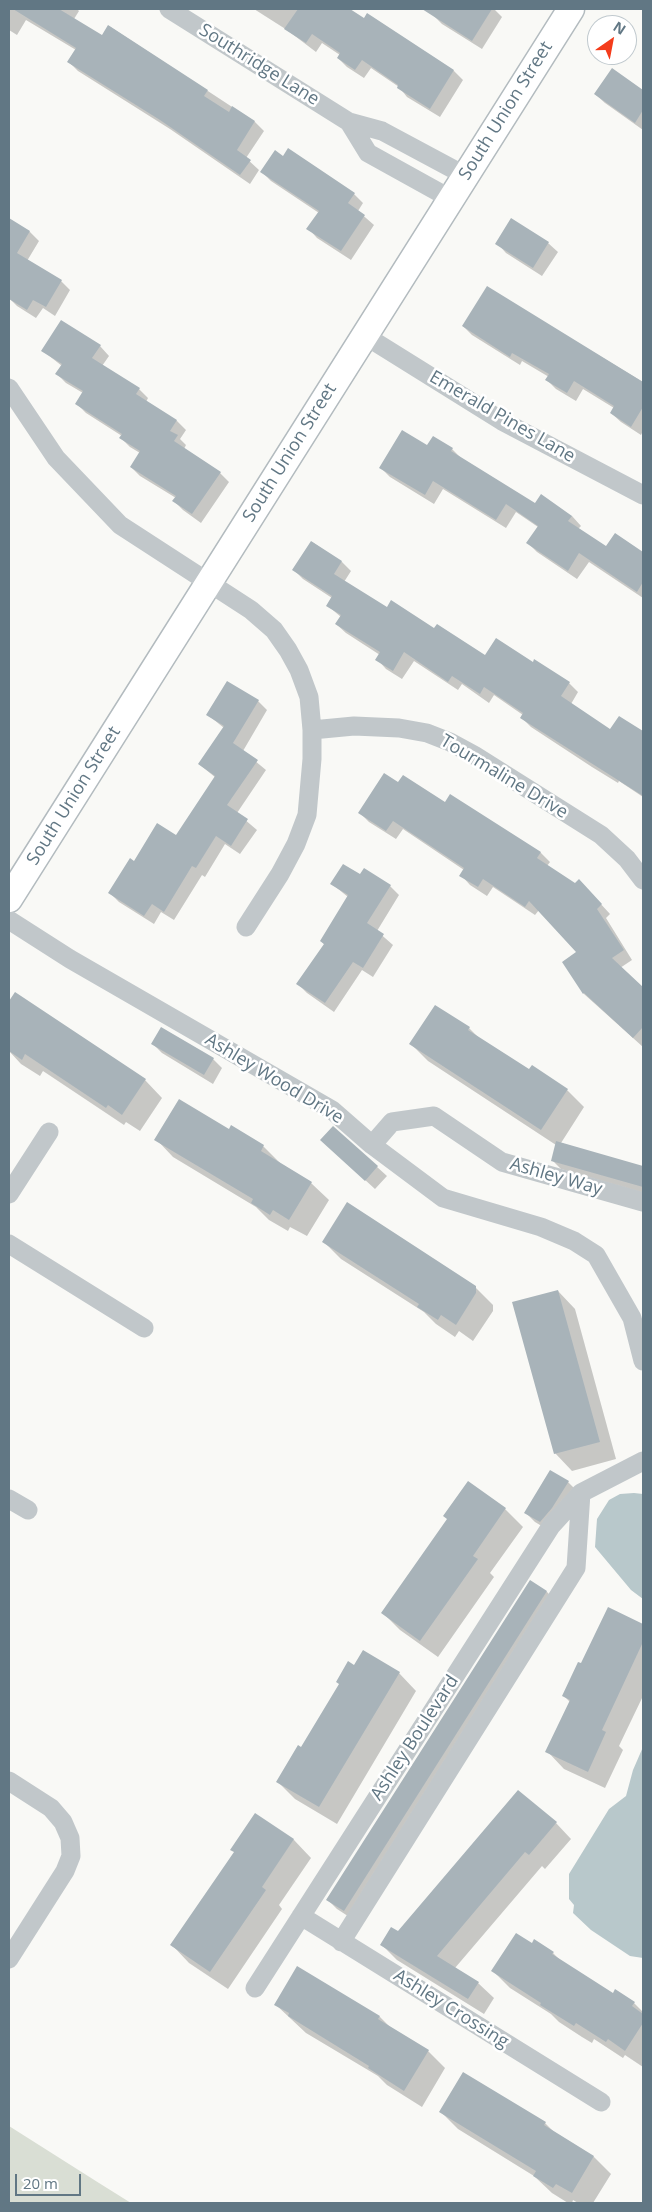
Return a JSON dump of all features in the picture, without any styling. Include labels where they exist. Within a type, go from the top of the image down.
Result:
[{"type":"street","name":"Southridge Lane","points":[[169,9],[349,122],[382,131],[466,176]]},
{"type":"street","name":"South Union Street","points":[[9,899],[571,9]]},
{"type":"street","name":"Southridge Lane","points":[[349,122],[368,153],[451,199]]},
{"type":"street","name":"Emerald Pines Lane","points":[[364,335],[502,421],[643,495]]},
{"type":"street","points":[[9,388],[56,458],[120,525],[251,610],[274,630],[299,670],[309,697],[312,730],[312,759],[307,815],[292,851],[246,927]]},
{"type":"street","name":"Tourmaline Drive","points":[[312,730],[354,726],[399,728],[427,732],[450,742],[474,755],[601,835],[627,859],[643,880]]},
{"type":"street","name":"Ashley Wood Drive","points":[[9,920],[70,959],[332,1110],[372,1144],[443,1198],[541,1227],[574,1241],[596,1255],[632,1318],[642,1349]]},
{"type":"street","name":"Ashley Way","points":[[372,1144],[392,1122],[434,1116],[502,1162],[643,1202]]},
{"type":"street","points":[[9,1194],[49,1132]]},
{"type":"street","points":[[9,1244],[144,1328]]},
{"type":"street","name":"Ashley Boulevard","points":[[255,1988],[551,1526],[581,1493],[643,1460]]},
{"type":"street","points":[[341,1942],[576,1568],[581,1493]]},
{"type":"street","points":[[9,1499],[28,1510]]},
{"type":"street","points":[[9,1780],[51,1808],[63,1822],[70,1838],[71,1856],[65,1871],[9,1959]]},
{"type":"street","name":"Ashley Crossing","points":[[301,1916],[601,2102]]},
{"type":"shaded area","points":[[620,1494],[643,1494],[643,1599],[631,1590],[595,1547],[597,1519],[609,1500]]},
{"type":"shaded area","points":[[643,1747],[643,1958],[630,1956],[591,1930],[573,1913],[574,1905],[569,1899],[569,1874],[609,1809],[626,1796],[633,1770]]},
{"type":"shaded area","points":[[9,2126],[99,2183],[131,2203],[9,2203]]},
{"type":"building","points":[[13,9],[59,9],[102,35],[108,25],[208,90],[204,96],[229,112],[232,106],[255,121],[237,150],[251,160],[240,175],[160,120],[67,62],[76,48]]},
{"type":"building","points":[[298,9],[350,9],[364,18],[367,13],[454,70],[430,109],[397,88],[398,85],[362,60],[355,70],[337,58],[340,53],[312,34],[306,43],[284,29]]},
{"type":"building","points":[[422,9],[492,9],[472,41]]},
{"type":"building","points":[[612,68],[643,90],[643,110],[635,123],[594,94]]},
{"type":"building","points":[[288,148],[355,193],[348,203],[365,215],[341,251],[306,229],[319,211],[260,172],[275,150],[283,156]]},
{"type":"building","points":[[9,218],[30,231],[17,253],[62,280],[46,307],[33,300],[27,310],[9,299]]},
{"type":"building","points":[[511,218],[549,242],[533,268],[495,244]]},
{"type":"building","points":[[487,286],[643,382],[643,407],[631,427],[610,413],[614,406],[574,381],[567,393],[545,380],[549,374],[512,353],[510,357],[462,326]]},
{"type":"building","points":[[61,320],[101,345],[92,358],[140,388],[136,394],[177,420],[170,431],[178,435],[174,441],[221,472],[192,514],[172,501],[176,496],[130,467],[140,451],[119,438],[122,434],[75,404],[83,391],[55,374],[62,364],[41,351]]},
{"type":"building","points":[[402,430],[427,445],[433,436],[453,448],[451,451],[535,503],[541,494],[572,516],[568,521],[606,546],[615,533],[643,552],[643,582],[637,592],[579,553],[568,571],[526,543],[538,526],[506,504],[496,520],[433,481],[425,495],[379,468]]},
{"type":"building","points":[[311,541],[342,561],[334,574],[387,607],[391,600],[434,628],[437,624],[485,655],[496,638],[533,662],[534,659],[570,682],[561,696],[610,729],[619,716],[643,731],[643,796],[520,718],[523,713],[484,687],[480,694],[452,676],[448,682],[404,652],[393,671],[375,660],[380,652],[335,624],[341,615],[326,606],[332,596],[292,570]]},
{"type":"building","points":[[227,681],[259,700],[233,743],[258,760],[227,805],[248,819],[231,846],[216,836],[196,868],[192,866],[164,912],[152,904],[144,916],[108,893],[130,858],[134,861],[157,823],[176,835],[215,776],[198,764],[224,726],[206,715]]},
{"type":"building","points":[[384,773],[398,782],[403,775],[445,802],[450,794],[541,852],[537,858],[575,883],[579,879],[602,904],[597,909],[624,950],[612,958],[643,987],[643,1027],[633,1038],[583,994],[562,962],[576,952],[529,901],[525,907],[483,879],[478,887],[459,876],[464,868],[393,821],[386,831],[358,813]]},
{"type":"building","points":[[343,864],[360,874],[364,868],[391,885],[367,923],[384,934],[363,968],[353,962],[325,1003],[296,984],[324,944],[320,941],[348,895],[330,884]]},
{"type":"building","points":[[15,992],[146,1079],[122,1115],[108,1105],[106,1108],[25,1054],[22,1060],[9,1051],[9,1001]]},
{"type":"building","points":[[435,1005],[470,1027],[468,1030],[529,1069],[532,1065],[568,1089],[541,1130],[409,1044]]},
{"type":"building","points":[[161,1027],[214,1058],[204,1075],[151,1044]]},
{"type":"building","points":[[179,1099],[229,1129],[231,1125],[264,1145],[261,1151],[312,1182],[289,1220],[273,1210],[270,1215],[251,1203],[253,1199],[154,1140]]},
{"type":"building","points":[[333,1126],[378,1166],[365,1181],[320,1140]]},
{"type":"building","points":[[556,1141],[643,1166],[643,1187],[551,1161]]},
{"type":"building","points":[[347,1202],[476,1286],[476,1293],[456,1325],[441,1315],[438,1320],[417,1307],[419,1304],[322,1242]]},
{"type":"building","points":[[558,1290],[600,1442],[554,1454],[512,1302]]},
{"type":"building","points":[[550,1470],[569,1481],[552,1508],[540,1522],[524,1513]]},
{"type":"building","points":[[468,1481],[506,1508],[473,1556],[478,1559],[420,1641],[381,1613],[447,1519],[443,1516]]},
{"type":"building","points":[[530,1580],[547,1591],[344,1911],[326,1900]]},
{"type":"building","points":[[608,1607],[643,1624],[643,1642],[602,1730],[606,1732],[588,1772],[545,1752],[570,1700],[562,1696],[578,1662],[581,1663]]},
{"type":"building","points":[[363,1650],[400,1672],[319,1807],[276,1782],[298,1745],[301,1747],[339,1684],[336,1682],[348,1661],[354,1665]]},
{"type":"building","points":[[518,1790],[557,1822],[529,1855],[525,1852],[437,1956],[479,1982],[468,1999],[380,1945],[391,1927],[398,1931]]},
{"type":"building","points":[[255,1813],[294,1839],[262,1887],[266,1890],[210,1972],[170,1945],[234,1852],[230,1850]]},
{"type":"building","points":[[516,1933],[532,1943],[534,1939],[554,1952],[552,1954],[613,1993],[615,1989],[635,2002],[632,2006],[643,2014],[643,2023],[625,2051],[608,2039],[606,2042],[576,2023],[574,2026],[491,1971]]},
{"type":"building","points":[[297,1966],[380,2016],[378,2019],[429,2050],[404,2091],[368,2068],[369,2066],[288,2016],[289,2013],[274,2005]]},
{"type":"building","points":[[463,2072],[546,2122],[544,2125],[594,2156],[572,2193],[556,2184],[553,2188],[533,2176],[536,2171],[439,2112]]}]
